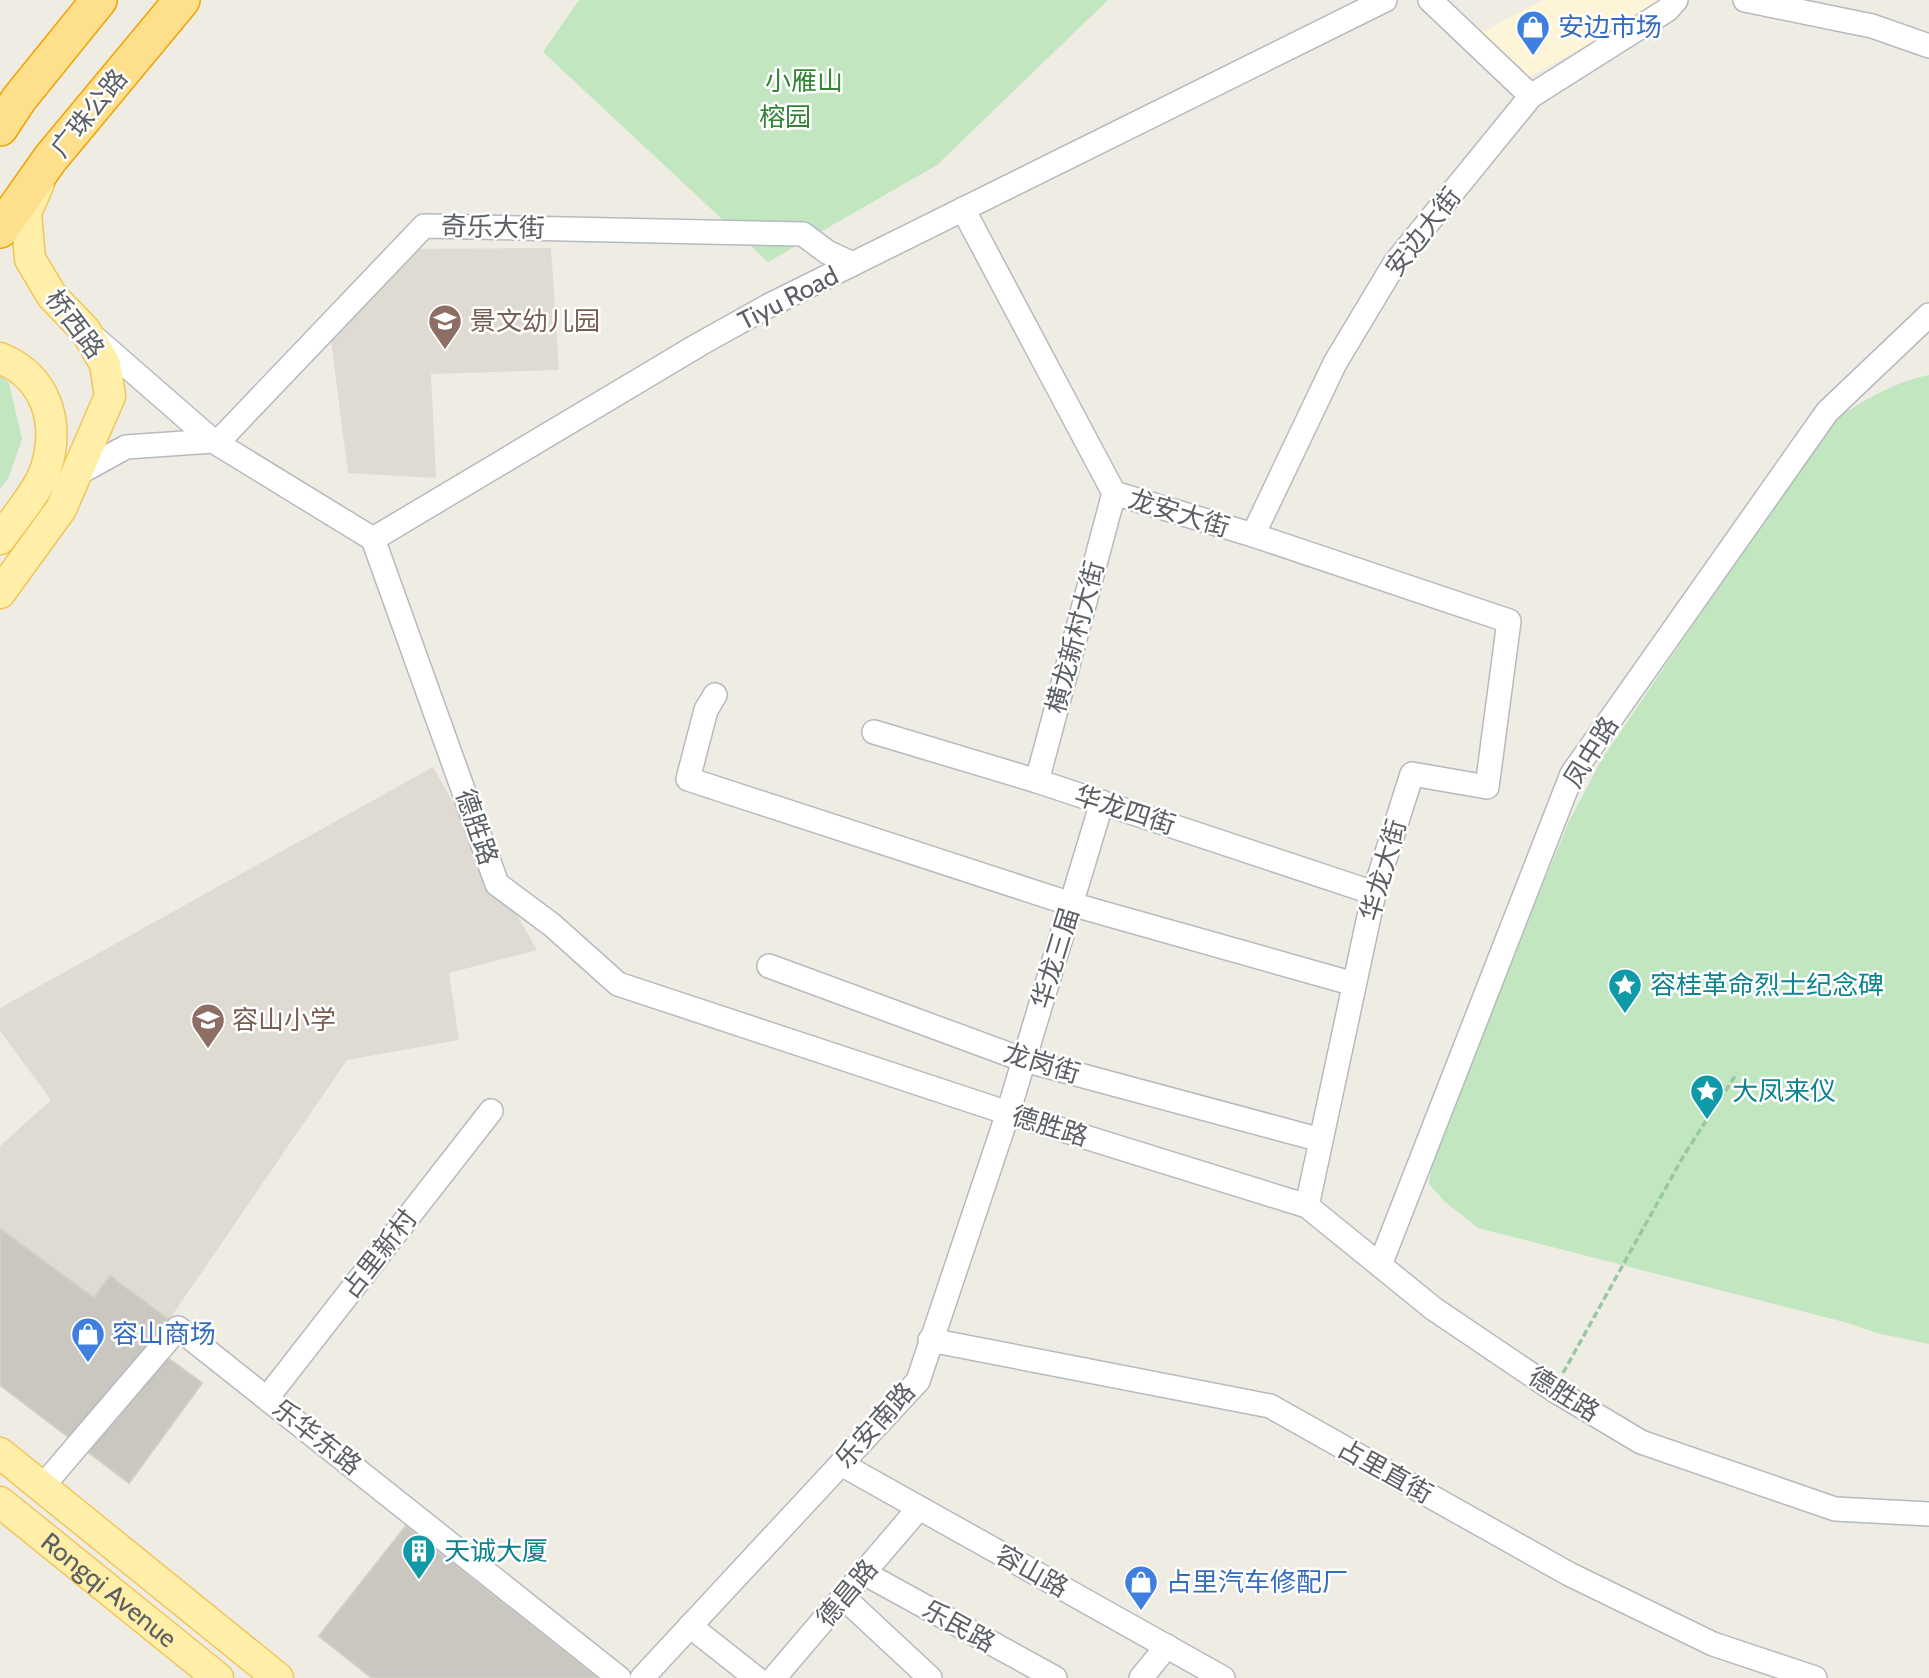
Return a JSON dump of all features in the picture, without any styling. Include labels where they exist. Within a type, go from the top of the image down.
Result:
[{"type":"highway","points":[[0,128],[19,99],[99,0]]},
{"type":"highway","name":"广珠公路","points":[[0,230],[50,159],[182,0]]},
{"type":"main road","name":"桥西路","points":[[0,593],[61,509],[110,396],[105,364],[85,330],[52,296],[30,260],[26,213],[50,159]]},
{"type":"main road","points":[[0,358],[29,375],[44,396],[50,411],[50,439],[44,471],[0,538]]},
{"type":"main road","points":[[0,1453],[278,1678]]},
{"type":"main road","name":"Rongqi Avenue","points":[[0,1502],[218,1678]]},
{"type":"street","name":"Tiyu Road","points":[[373,539],[768,306],[1385,0]]},
{"type":"street","points":[[1430,0],[1531,96]]},
{"type":"street","name":"安边大街","points":[[1253,535],[1335,363],[1395,263],[1531,96],[1667,10],[1676,0]]},
{"type":"street","points":[[1745,0],[1872,26],[1929,46]]},
{"type":"street","name":"龙安大街","points":[[963,209],[1114,493],[1253,535],[1509,621]]},
{"type":"street","name":"奇乐大街","points":[[215,442],[424,226],[803,234],[827,252],[853,264]]},
{"type":"street","name":"凤中路","points":[[1380,1265],[1572,774],[1827,412],[1929,314]]},
{"type":"street","points":[[85,330],[215,442],[373,539]]},
{"type":"street","points":[[75,475],[126,447],[215,442]]},
{"type":"street","name":"横龙新村大街","points":[[1037,780],[1114,493]]},
{"type":"street","name":"德胜路","points":[[373,539],[497,884],[552,925],[618,984],[1008,1113],[1307,1206],[1434,1309],[1554,1390],[1641,1442],[1835,1509],[1929,1514]]},
{"type":"street","name":"华龙大街","points":[[1307,1206],[1374,893],[1412,774],[1487,787],[1509,621]]},
{"type":"street","points":[[715,695],[706,710],[688,779],[1071,904],[1354,984]]},
{"type":"street","name":"华龙四街","points":[[873,732],[1037,780],[1374,893]]},
{"type":"street","name":"华龙三届","points":[[1008,1113],[1102,802]]},
{"type":"street","name":"龙岗街","points":[[769,966],[1024,1060],[1321,1140]]},
{"type":"street","name":"占里新村","points":[[267,1398],[491,1111]]},
{"type":"street","name":"乐安南路","points":[[642,1678],[918,1381],[1008,1113]]},
{"type":"street","name":"乐华东路","points":[[42,1488],[178,1328],[619,1678]]},
{"type":"street","name":"占里直街","points":[[930,1340],[1270,1406],[1569,1574],[1713,1644],[1815,1678]]},
{"type":"street","name":"容山路","points":[[841,1464],[1223,1678]]},
{"type":"street","name":"德昌路","points":[[774,1678],[919,1508]]},
{"type":"street","name":"乐民路","points":[[864,1573],[1055,1678]]},
{"type":"street","points":[[843,1597],[930,1678]]},
{"type":"street","points":[[690,1626],[756,1678]]},
{"type":"street","points":[[1141,1678],[1167,1646]]},
{"type":"path","points":[[1554,1390],[1684,1155],[1737,1073]]},
{"type":"shaded area","name":"安边市场","points":[[1543,0],[1670,0],[1524,80],[1477,35]]},
{"type":"shaded area","name":"景文幼儿园","points":[[551,248],[559,370],[431,374],[436,478],[348,473],[330,333],[412,249]]},
{"type":"shaded area","name":"容山小学","points":[[433,767],[537,950],[449,973],[459,1040],[347,1060],[169,1320],[110,1277],[94,1298],[0,1229],[0,1146],[51,1100],[0,1031],[0,1008]]},
{"type":"green space","name":"榕园","points":[[579,0],[1108,0],[937,165],[768,262],[543,52]]},
{"type":"green space","points":[[0,375],[9,383],[22,439],[8,479],[0,489]]},
{"type":"green space","points":[[1929,375],[1929,1344],[1877,1333],[1848,1323],[1478,1228],[1444,1201],[1429,1184],[1432,1156],[1569,821],[1602,759],[1830,423],[1877,394]]},
{"type":"building","name":"容山商场","points":[[0,1229],[94,1298],[110,1276],[169,1320],[150,1345],[202,1383],[129,1483],[0,1385]]},
{"type":"building","name":"天诚大厦","points":[[406,1526],[598,1678],[372,1678],[319,1636]]},
{"type":"place","name":"安边市场","points":[[1533,57]]},
{"type":"place","name":"景文幼儿园","points":[[445,351]]},
{"type":"place","name":"容桂革命烈士纪念碑","points":[[1625,1015]]},
{"type":"place","name":"容山小学","points":[[208,1050]]},
{"type":"place","name":"大凤来仪","points":[[1707,1121]]},
{"type":"place","name":"容山商场","points":[[88,1364]]},
{"type":"place","name":"天诚大厦","points":[[419,1581]]},
{"type":"place","name":"占里汽车修配厂","points":[[1141,1612]]},
{"type":"park label","name":"小雁山","points":[[804,81]]}]
